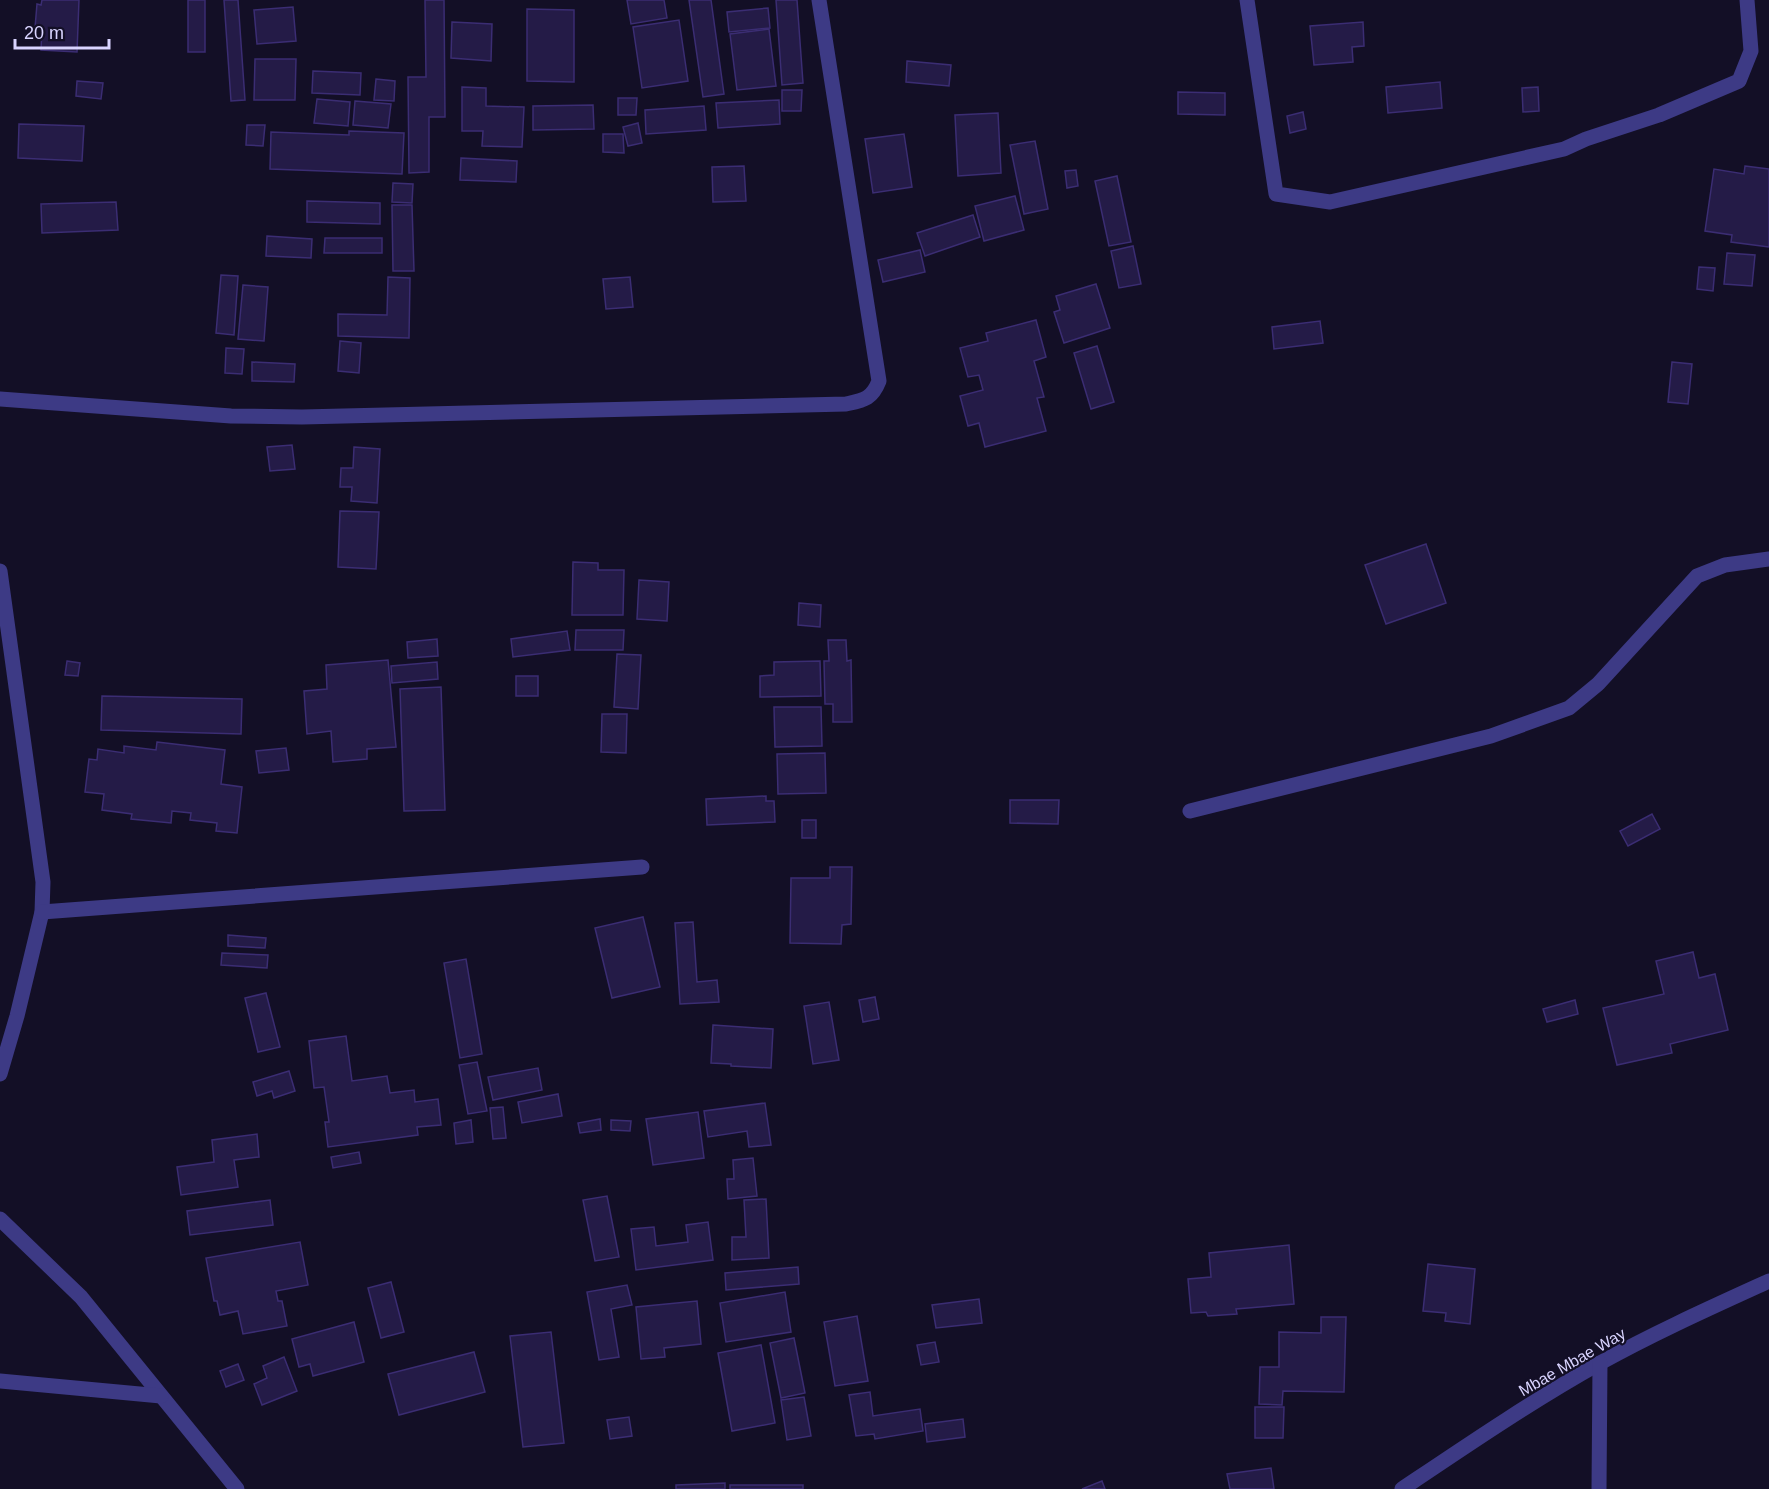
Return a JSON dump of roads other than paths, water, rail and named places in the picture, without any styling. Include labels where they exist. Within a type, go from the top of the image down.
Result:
[{"type":"street","points":[[0,399],[231,416],[302,417],[846,405],[862,401],[874,393],[879,381],[819,0]]},
{"type":"street","points":[[1247,0],[1276,194],[1330,202],[1563,149],[1659,115],[1739,81],[1751,51],[1747,0]]},
{"type":"street","points":[[1190,811],[1491,736],[1569,708],[1598,684],[1697,576],[1725,565],[1769,559]]},
{"type":"street","points":[[0,571],[43,882],[42,912],[17,1016],[0,1074]]},
{"type":"street","points":[[42,912],[642,867]]},
{"type":"street","points":[[0,1220],[81,1297],[237,1489]]},
{"type":"street","name":"Mbae Mbae Way","points":[[1402,1489],[1480,1437],[1600,1364],[1720,1303],[1769,1281]]},
{"type":"street","points":[[1599,1489],[1600,1364]]},
{"type":"street","points":[[0,1381],[161,1396]]}]
